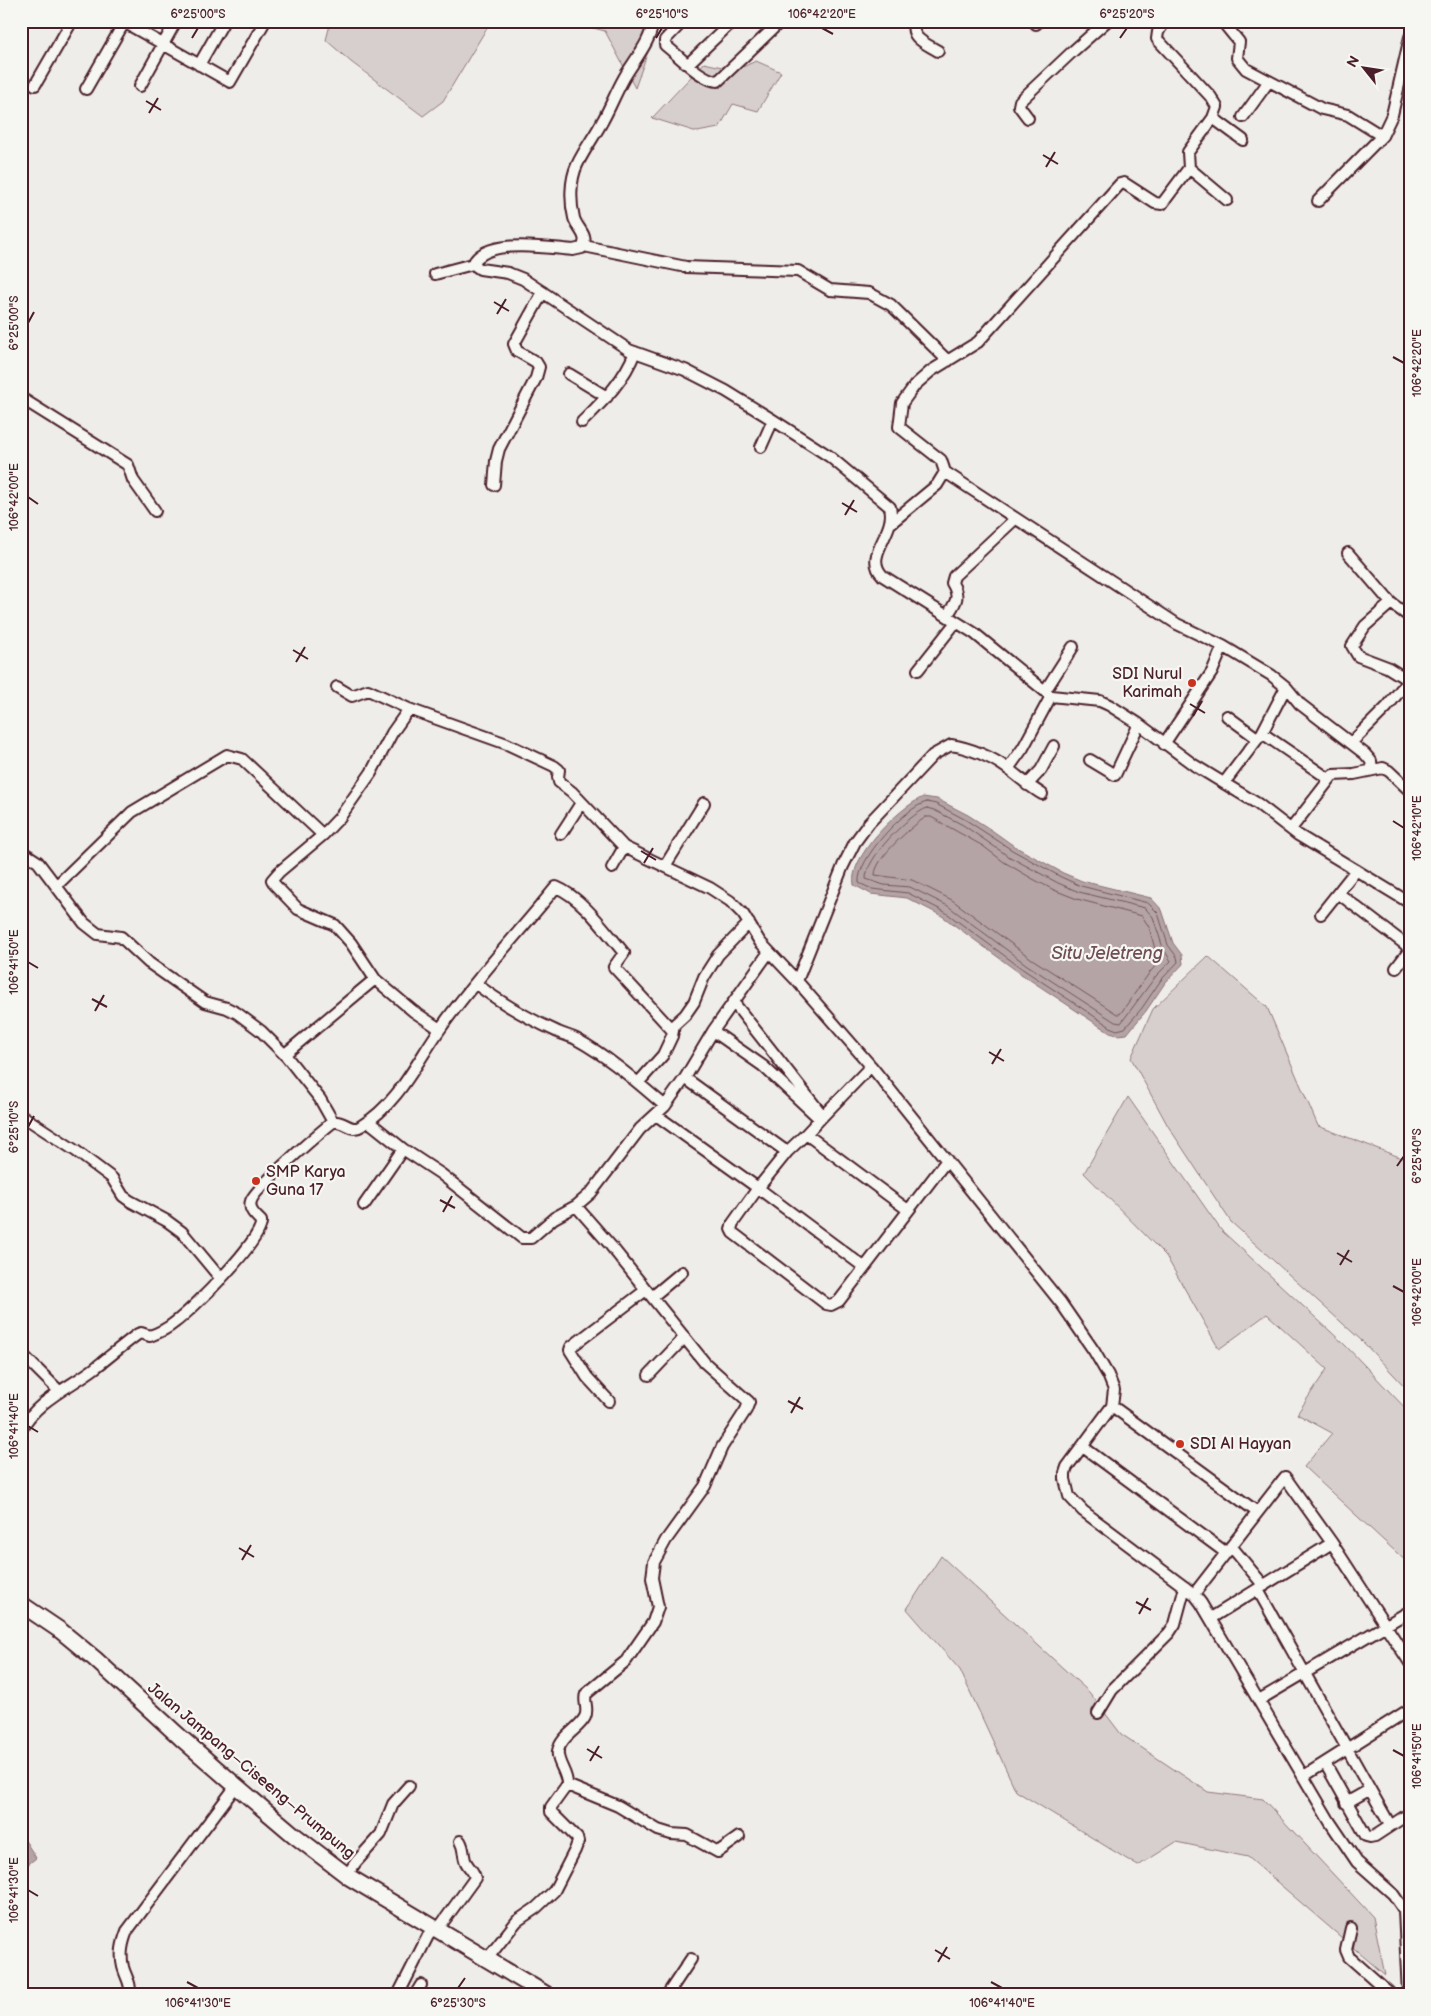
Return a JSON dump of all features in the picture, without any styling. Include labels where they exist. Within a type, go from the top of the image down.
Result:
[{"type":"main road","name":"Jalan Jampang–Ciseeng–Prumpung","points":[[21,1604],[61,1631],[95,1659],[236,1786],[294,1835],[346,1875],[547,1995]]},
{"type":"street","points":[[35,85],[72,21]]},
{"type":"street","points":[[140,86],[176,21]]},
{"type":"street","points":[[199,65],[224,21]]},
{"type":"street","points":[[584,246],[585,240],[582,230],[575,221],[572,209],[572,181],[624,78],[651,33],[652,21]]},
{"type":"street","points":[[683,21],[665,40],[665,45],[703,76],[712,81],[718,81],[781,21]]},
{"type":"street","points":[[688,64],[733,21]]},
{"type":"street","points":[[915,21],[913,30],[916,36],[938,51]]},
{"type":"street","points":[[1028,118],[1018,105],[1020,101],[1107,21]]},
{"type":"street","points":[[1222,21],[1239,42],[1237,55],[1243,67],[1322,109],[1348,115],[1382,136]]},
{"type":"street","points":[[86,89],[124,22],[230,82],[264,23]]},
{"type":"street","points":[[1161,23],[1157,39],[1216,102],[1217,107],[1213,118],[1188,152],[1188,168],[1162,204],[1124,184],[1120,184],[978,342],[931,371],[915,385],[902,403],[899,426],[940,460],[945,472],[1015,519],[1177,624],[1223,646],[1271,675],[1286,687],[1300,704],[1365,754],[1371,761],[1372,769]]},
{"type":"street","points":[[1318,201],[1382,136],[1390,122],[1410,37]]},
{"type":"street","points":[[1243,117],[1269,81]]},
{"type":"street","points":[[1213,118],[1243,140]]},
{"type":"street","points":[[1188,168],[1227,200]]},
{"type":"street","points":[[435,274],[473,264],[475,259],[486,252],[505,246],[573,250],[584,246],[686,267],[798,271],[830,290],[869,292],[891,305],[948,362]]},
{"type":"street","points":[[473,264],[480,269],[508,273],[523,279],[625,347],[685,370],[726,391],[829,456],[890,508],[891,524],[875,559],[875,566],[878,571],[915,598],[980,638],[1048,694],[1100,701],[1139,724],[1164,744],[1258,804],[1291,829],[1410,903]]},
{"type":"street","points":[[494,485],[499,448],[539,370],[536,362],[517,351],[514,344],[543,292]]},
{"type":"street","points":[[582,422],[607,396],[626,372],[635,352]]},
{"type":"street","points":[[569,374],[607,396]]},
{"type":"street","points":[[21,398],[128,465],[133,480],[155,511]]},
{"type":"street","points":[[761,447],[773,420]]},
{"type":"street","points":[[891,524],[937,485],[945,472]]},
{"type":"street","points":[[918,670],[951,619],[957,597],[957,591],[952,584],[954,576],[1015,519]]},
{"type":"street","points":[[1348,554],[1391,603],[1410,617]]},
{"type":"street","points":[[1351,742],[1387,707],[1409,679],[1387,667],[1358,656],[1352,646],[1365,626],[1391,603]]},
{"type":"street","points":[[1164,744],[1212,672],[1223,646]]},
{"type":"street","points":[[1008,769],[1027,741],[1048,694],[1073,647]]},
{"type":"street","points":[[336,687],[352,696],[368,690],[409,709],[507,744],[554,766],[559,770],[559,782],[624,847],[710,888],[730,901],[749,923],[760,942],[798,981],[871,1066],[1061,1303],[1094,1350],[1113,1386],[1114,1399],[1112,1406],[1067,1467],[1065,1479],[1069,1496],[1083,1511],[1194,1594],[1211,1618],[1330,1822],[1357,1862],[1393,1894],[1404,1910],[1408,1942],[1408,1995]]},
{"type":"street","points":[[1224,783],[1259,735],[1286,687]]},
{"type":"street","points":[[409,709],[392,733],[371,773],[340,817],[323,835],[272,880],[274,885],[298,909],[335,925],[351,943],[375,979],[413,1011],[440,1029]]},
{"type":"street","points":[[1227,716],[1328,779]]},
{"type":"street","points":[[1090,760],[1114,776],[1139,724]]},
{"type":"street","points":[[798,981],[849,853],[869,823],[933,755],[951,745],[962,747],[1008,769],[1027,785],[1042,794]]},
{"type":"street","points":[[1027,785],[1041,770],[1054,746]]},
{"type":"street","points":[[57,885],[132,812],[227,755],[242,759],[323,835]]},
{"type":"street","points":[[1291,829],[1333,775],[1354,774],[1372,769],[1386,768],[1410,790]]},
{"type":"street","points":[[561,834],[582,803]]},
{"type":"street","points":[[665,866],[704,803]]},
{"type":"street","points":[[612,868],[624,847]]},
{"type":"street","points":[[21,851],[38,862],[57,885],[84,924],[98,934],[121,937],[149,963],[205,1002],[227,1008],[248,1021],[285,1054],[320,1099],[333,1122]]},
{"type":"street","points":[[1321,914],[1356,870]]},
{"type":"street","points":[[21,1430],[33,1414],[59,1392],[94,1369],[138,1334],[150,1336],[175,1323],[221,1278],[238,1260],[261,1228],[261,1221],[251,1210],[250,1203],[253,1197],[289,1160],[333,1122],[340,1122],[356,1129],[368,1121],[392,1099],[404,1085],[440,1029],[556,887],[564,890],[582,906],[624,954],[614,967],[673,1031]]},
{"type":"street","points":[[1338,893],[1406,945],[1408,951],[1396,968]]},
{"type":"street","points":[[638,1083],[663,1055],[674,1026],[694,1002],[704,977],[718,955],[749,923]]},
{"type":"street","points":[[368,1121],[403,1149],[441,1174],[522,1238],[533,1237],[554,1218],[576,1206],[591,1193],[640,1129],[665,1106],[769,952]]},
{"type":"street","points":[[285,1054],[375,979]]},
{"type":"street","points":[[476,984],[496,999],[525,1015],[560,1033],[574,1037],[638,1083],[665,1106]]},
{"type":"street","points":[[734,1003],[821,1118]]},
{"type":"street","points":[[714,1031],[763,1066],[821,1118]]},
{"type":"street","points":[[871,1066],[787,1152],[758,1188],[733,1223],[731,1229],[736,1238],[826,1304],[831,1305],[839,1301],[947,1160]]},
{"type":"street","points":[[685,1078],[787,1152]]},
{"type":"street","points":[[21,1115],[100,1168],[112,1178],[123,1196],[167,1221],[182,1232],[221,1278]]},
{"type":"street","points":[[656,1115],[864,1267]]},
{"type":"street","points":[[806,1134],[908,1210]]},
{"type":"street","points":[[364,1206],[403,1149]]},
{"type":"street","points":[[487,1959],[517,1922],[536,1908],[554,1890],[575,1850],[578,1842],[577,1838],[551,1812],[551,1807],[567,1785],[566,1772],[558,1756],[560,1746],[584,1718],[587,1711],[586,1694],[626,1661],[653,1622],[658,1607],[652,1578],[654,1562],[666,1540],[705,1486],[722,1447],[748,1405],[747,1399],[705,1363],[611,1246],[576,1206]]},
{"type":"street","points":[[609,1402],[586,1377],[570,1350],[571,1347],[682,1272]]},
{"type":"street","points":[[649,1375],[684,1338]]},
{"type":"street","points":[[21,1353],[59,1392]]},
{"type":"street","points":[[1112,1406],[1257,1512]]},
{"type":"street","points":[[1083,1447],[1228,1549],[1261,1588],[1304,1673],[1390,1825]]},
{"type":"street","points":[[1194,1594],[1285,1477],[1332,1543],[1410,1663]]},
{"type":"street","points":[[1211,1618],[1332,1543]]},
{"type":"street","points":[[1098,1713],[1112,1690],[1169,1633],[1175,1624],[1185,1587]]},
{"type":"street","points":[[1259,1700],[1410,1610]]},
{"type":"street","points":[[1304,1776],[1410,1710]]},
{"type":"street","points":[[1325,1763],[1366,1836],[1375,1836],[1410,1813]]},
{"type":"street","points":[[567,1785],[618,1806],[658,1830],[671,1834],[687,1835],[718,1852],[738,1837]]},
{"type":"street","points":[[128,1995],[131,1986],[124,1969],[121,1945],[126,1931],[236,1786]]},
{"type":"street","points":[[346,1875],[381,1834],[393,1804],[409,1786]]},
{"type":"street","points":[[1346,1803],[1369,1790]]},
{"type":"street","points":[[398,1995],[435,1928],[475,1878],[475,1874],[465,1861],[460,1840]]},
{"type":"street","points":[[1351,1928],[1346,1950],[1349,1957],[1392,1995]]},
{"type":"street","points":[[667,1995],[691,1959]]},
{"type":"street","points":[[414,1995],[420,1984]]},
{"type":"shaded area","points":[[331,21],[491,21],[443,101],[423,116],[351,62],[326,40]]},
{"type":"shaded area","points":[[566,21],[648,21],[656,29],[635,88],[605,31]]},
{"type":"shaded area","points":[[756,61],[781,72],[758,111],[733,104],[719,128],[697,132],[652,118],[704,63],[736,70]]},
{"type":"shaded area","points":[[1208,956],[1267,1007],[1318,1126],[1410,1161],[1410,1392],[1362,1341],[1231,1222],[1168,1126],[1131,1058],[1153,1009]]},
{"type":"shaded area","points":[[1128,1097],[1221,1230],[1344,1344],[1410,1413],[1410,1565],[1304,1467],[1332,1433],[1297,1414],[1327,1369],[1267,1314],[1219,1349],[1166,1256],[1084,1173]]},
{"type":"shaded area","points":[[941,1556],[1089,1692],[1121,1734],[1208,1792],[1263,1799],[1373,1917],[1385,1975],[1248,1857],[1176,1842],[1138,1866],[1016,1791],[960,1670],[907,1609]]},
{"type":"water","name":"Situ Jeletreng","points":[[923,797],[937,799],[968,815],[1014,846],[1063,873],[1082,881],[1151,898],[1162,910],[1173,943],[1182,955],[1183,964],[1165,983],[1127,1034],[1117,1035],[1110,1033],[1021,974],[942,916],[907,898],[871,894],[854,885],[854,874],[867,847],[889,822]]},
{"type":"water","points":[[21,1834],[36,1858],[21,1870]]},
{"type":"place","name":"SDI Nurul Karimah","points":[[1192,683]]},
{"type":"place","name":"SMP Karya Guna 17","points":[[256,1181]]},
{"type":"place","name":"SDI Al Hayyan","points":[[1180,1444]]}]
